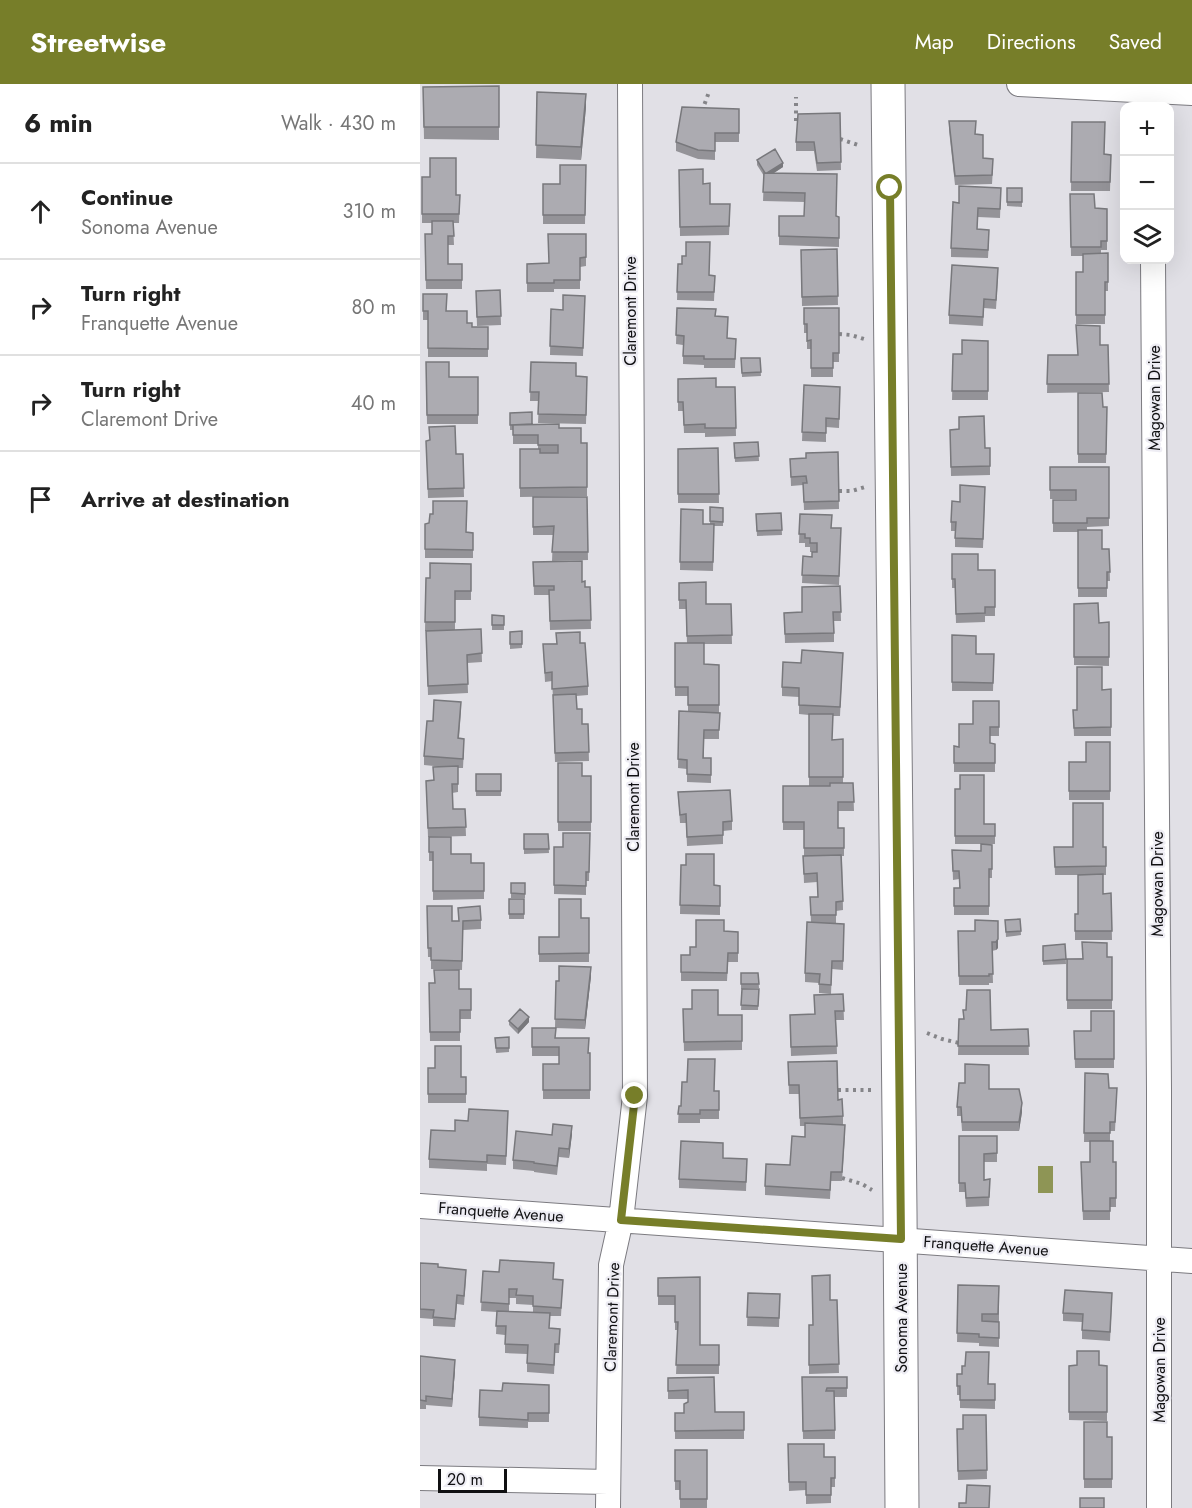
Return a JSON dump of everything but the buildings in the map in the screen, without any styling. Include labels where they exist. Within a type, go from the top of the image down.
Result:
[{"type":"street","name":"Claremont Drive","points":[[608,1508],[611,1265],[621,1220],[635,1096],[630,84]]},
{"type":"street","name":"Sonoma Avenue","points":[[888,84],[902,1508]]},
{"type":"street","points":[[1019,84],[1152,94],[1192,93]]},
{"type":"street","name":"Magowan Drive","points":[[1153,264],[1159,1090],[1159,1508]]},
{"type":"street","name":"Franquette Avenue","points":[[420,1206],[1192,1261]]},
{"type":"street","points":[[420,1478],[608,1482]]},
{"type":"path","points":[[701,117],[709,92]]},
{"type":"path","points":[[796,97],[796,121]]},
{"type":"path","points":[[840,139],[865,147]]},
{"type":"path","points":[[839,334],[868,340]]},
{"type":"path","points":[[839,491],[852,491],[866,486]]},
{"type":"path","points":[[927,1033],[959,1042]]},
{"type":"path","points":[[838,1090],[873,1090]]},
{"type":"path","points":[[842,1178],[862,1184],[872,1190]]},
{"type":"shaded area","points":[[1038,1166],[1053,1166],[1053,1193],[1038,1193]]},
{"type":"route","points":[[635,1096],[621,1220],[901,1239],[890,188]]}]
